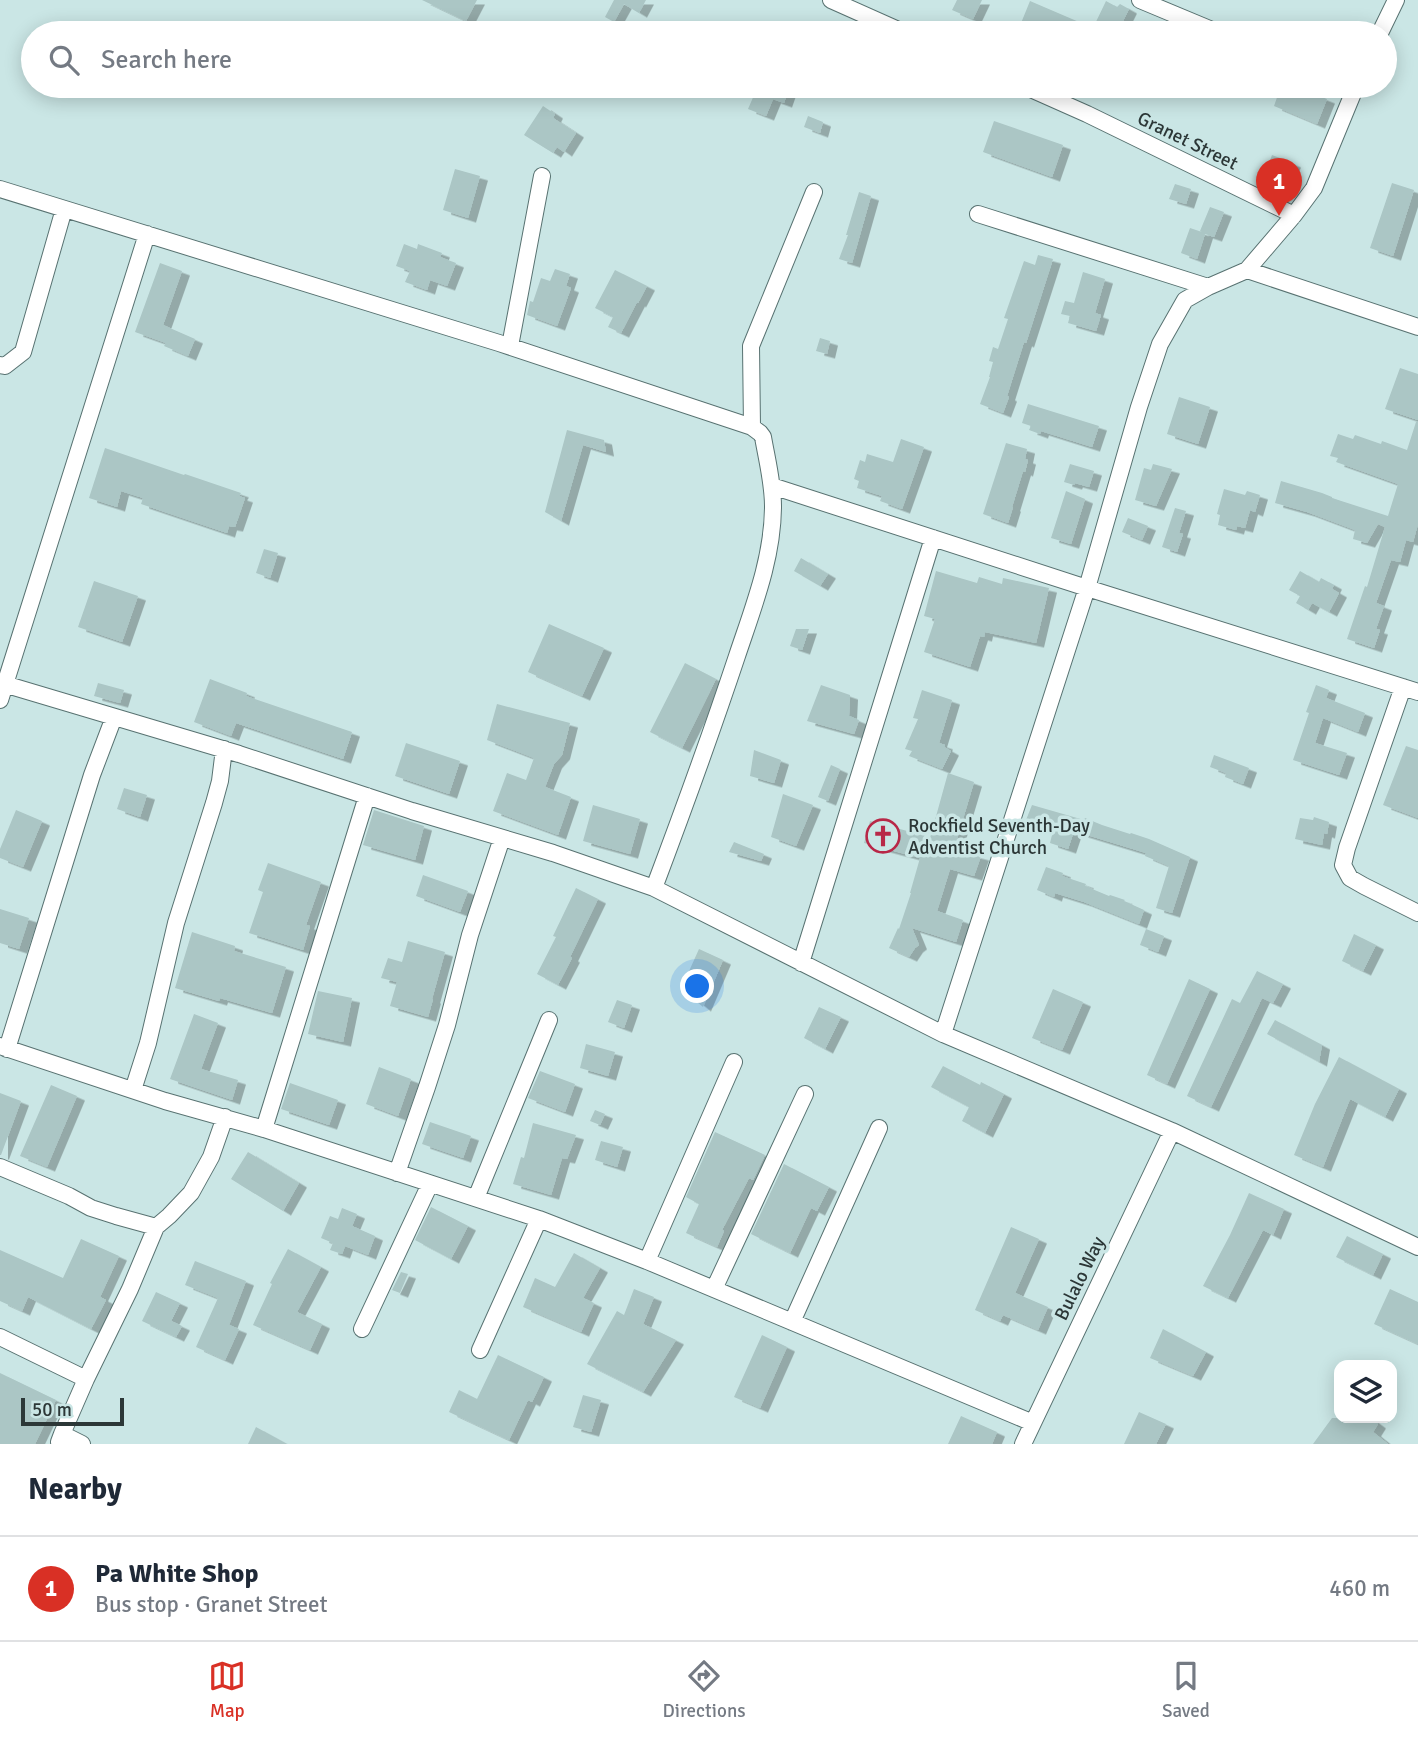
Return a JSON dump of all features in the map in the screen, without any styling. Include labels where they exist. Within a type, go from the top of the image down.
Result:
[{"type":"street","points":[[831,0],[878,21]]},
{"type":"street","points":[[1140,0],[1190,21]]},
{"type":"street","points":[[1385,21],[1393,1]]},
{"type":"street","name":"Granet Street","points":[[1051,98],[1294,215]]},
{"type":"street","points":[[943,1034],[1087,588],[1160,344],[1185,300],[1208,286],[1247,271],[1294,215],[1314,187],[1347,98]]},
{"type":"street","points":[[510,346],[542,176]]},
{"type":"street","points":[[0,189],[510,346],[752,427],[760,433],[772,486],[768,555],[709,740],[654,888]]},
{"type":"street","points":[[752,427],[751,346],[814,192]]},
{"type":"street","points":[[0,365],[5,366],[23,352],[64,209]]},
{"type":"street","points":[[978,214],[1208,286]]},
{"type":"street","points":[[147,234],[2,692],[114,717],[224,749],[654,888],[943,1034],[1172,1131],[1418,1247]]},
{"type":"street","points":[[1247,271],[1418,327]]},
{"type":"street","points":[[772,486],[1410,690],[1347,848],[1343,865],[1350,878],[1418,913]]},
{"type":"street","points":[[801,963],[933,538]]},
{"type":"street","points":[[114,717],[92,775],[4,1047],[165,1101],[264,1129],[539,1219],[647,1261],[1032,1423]]},
{"type":"street","points":[[133,1090],[148,1043],[176,923],[220,781],[224,749]]},
{"type":"street","points":[[264,1129],[367,796]]},
{"type":"street","points":[[397,1173],[447,1025],[470,935],[502,838]]},
{"type":"street","points":[[476,1198],[549,1020]]},
{"type":"street","points":[[647,1261],[734,1062]]},
{"type":"street","points":[[714,1289],[805,1094]]},
{"type":"street","points":[[82,1444],[60,1439],[156,1227],[191,1193],[211,1157],[225,1117]]},
{"type":"street","points":[[792,1322],[879,1128]]},
{"type":"street","name":"Bulalo Way","points":[[1023,1444],[1172,1131]]},
{"type":"street","points":[[0,1167],[91,1208],[156,1227]]},
{"type":"street","points":[[362,1329],[430,1184]]},
{"type":"street","points":[[480,1350],[539,1219]]},
{"type":"street","points":[[0,1337],[86,1379]]},
{"type":"building","points":[[422,0],[477,0],[466,21]]},
{"type":"building","points":[[614,0],[646,0],[639,13],[624,4],[615,21],[605,17]]},
{"type":"building","points":[[957,0],[982,0],[973,19],[952,10]]},
{"type":"building","points":[[1030,1],[1077,21],[1022,21]]},
{"type":"building","points":[[1106,1],[1129,9],[1123,21],[1096,21]]},
{"type":"building","points":[[753,98],[786,98],[784,103],[773,99],[766,116],[748,109]]},
{"type":"building","points":[[1277,98],[1327,99],[1317,124],[1274,106]]},
{"type":"building","points":[[543,106],[555,114],[553,118],[576,133],[564,152],[557,147],[553,153],[524,135]]},
{"type":"building","points":[[808,116],[823,122],[820,133],[804,127]]},
{"type":"building","points":[[994,121],[1063,145],[1052,177],[983,152]]},
{"type":"building","points":[[1272,155],[1293,163],[1287,177],[1267,169]]},
{"type":"building","points":[[455,169],[480,176],[468,218],[443,210]]},
{"type":"building","points":[[1392,183],[1414,190],[1393,256],[1370,248]]},
{"type":"building","points":[[1175,184],[1191,189],[1186,204],[1169,199]]},
{"type":"building","points":[[859,192],[871,196],[852,263],[839,259]]},
{"type":"building","points":[[1210,207],[1224,212],[1214,237],[1205,234],[1197,259],[1181,253],[1190,228],[1202,232],[1200,231]]},
{"type":"building","points":[[404,244],[417,249],[418,244],[442,253],[440,257],[456,263],[447,286],[430,280],[427,290],[405,282],[410,271],[396,266]]},
{"type":"building","points":[[1038,255],[1053,259],[1003,413],[980,404],[990,377],[993,362],[989,361],[993,347],[998,349],[1008,319],[1004,318],[1024,261],[1035,265]]},
{"type":"building","points":[[160,263],[182,271],[163,325],[195,339],[188,356],[164,346],[166,343],[135,332]]},
{"type":"building","points":[[555,269],[570,274],[566,286],[571,288],[557,326],[527,315],[530,301],[533,302],[541,278],[550,281]]},
{"type":"building","points":[[615,270],[647,286],[621,333],[608,327],[613,317],[595,308]]},
{"type":"building","points":[[1083,272],[1105,279],[1095,313],[1101,315],[1096,331],[1068,323],[1070,316],[1061,314],[1065,301],[1074,303]]},
{"type":"building","points":[[820,338],[830,341],[827,354],[816,351]]},
{"type":"building","points":[[1400,368],[1418,374],[1418,420],[1385,409]]},
{"type":"building","points":[[1179,397],[1210,407],[1198,444],[1167,434]]},
{"type":"building","points":[[1028,404],[1099,426],[1092,447],[1041,431],[1040,434],[1029,430],[1031,426],[1022,423]]},
{"type":"building","points":[[1416,422],[1418,524],[1413,542],[1406,540],[1400,562],[1391,560],[1376,603],[1384,606],[1376,629],[1380,630],[1374,648],[1347,639],[1365,586],[1367,587],[1385,527],[1378,524],[1367,543],[1353,539],[1355,530],[1275,503],[1281,481],[1388,516],[1398,484],[1336,462],[1338,458],[1330,456],[1338,434],[1353,439],[1355,435],[1381,444],[1382,441],[1407,450]]},
{"type":"building","points":[[567,430],[604,440],[606,452],[583,445],[561,521],[545,512]]},
{"type":"building","points":[[901,439],[924,447],[902,509],[880,501],[882,496],[857,488],[859,481],[854,479],[860,460],[865,462],[867,454],[893,462]]},
{"type":"building","points":[[1006,443],[1027,449],[1025,459],[1028,460],[1008,523],[983,514]]},
{"type":"building","points":[[105,448],[241,493],[239,496],[245,498],[235,527],[229,526],[227,533],[141,504],[143,498],[121,491],[117,507],[89,498]]},
{"type":"building","points":[[1070,464],[1094,471],[1089,487],[1064,482]]},
{"type":"building","points":[[1153,464],[1172,469],[1156,506],[1135,500],[1144,468],[1151,470]]},
{"type":"building","points":[[1224,489],[1245,495],[1247,491],[1260,495],[1255,512],[1250,510],[1245,528],[1237,526],[1236,530],[1218,525],[1220,515],[1217,514]]},
{"type":"building","points":[[1066,491],[1085,499],[1071,544],[1051,538]]},
{"type":"building","points":[[1175,508],[1186,511],[1179,533],[1183,534],[1177,552],[1162,547]]},
{"type":"building","points":[[1128,518],[1148,526],[1142,540],[1122,532]]},
{"type":"building","points":[[264,549],[278,553],[270,578],[256,573]]},
{"type":"building","points":[[801,558],[828,574],[820,586],[794,571]]},
{"type":"building","points":[[936,571],[977,583],[979,577],[1002,584],[1003,578],[1049,588],[1036,643],[985,632],[984,637],[980,636],[970,667],[924,652],[935,619],[924,616]]},
{"type":"building","points":[[1300,571],[1319,582],[1321,578],[1334,585],[1332,589],[1339,593],[1329,612],[1312,603],[1308,610],[1296,603],[1300,596],[1289,590]]},
{"type":"building","points":[[94,581],[138,596],[122,642],[78,627]]},
{"type":"building","points":[[549,624],[604,648],[582,696],[528,672]]},
{"type":"building","points":[[796,629],[809,629],[802,650],[790,646]]},
{"type":"building","points":[[685,663],[716,679],[682,748],[650,732]]},
{"type":"building","points":[[210,679],[247,693],[246,696],[352,732],[343,759],[236,723],[231,736],[194,722]]},
{"type":"building","points":[[98,683],[124,690],[120,703],[94,696]]},
{"type":"building","points":[[821,685],[850,695],[849,716],[859,720],[854,734],[807,721]]},
{"type":"building","points":[[1316,685],[1329,690],[1326,698],[1365,713],[1358,732],[1323,718],[1315,743],[1347,753],[1339,775],[1293,760]]},
{"type":"building","points":[[922,690],[952,700],[939,743],[951,751],[942,769],[909,756],[912,751],[905,749],[918,719],[913,718]]},
{"type":"building","points":[[497,704],[570,723],[562,755],[554,764],[545,787],[571,797],[558,835],[493,811],[507,773],[526,780],[534,758],[487,740]]},
{"type":"building","points":[[406,743],[460,761],[449,794],[395,776]]},
{"type":"building","points":[[1406,746],[1418,750],[1418,818],[1383,805]]},
{"type":"building","points":[[754,750],[781,760],[774,783],[750,776]]},
{"type":"building","points":[[1214,755],[1249,768],[1243,784],[1210,767]]},
{"type":"building","points":[[831,765],[840,769],[828,801],[818,797]]},
{"type":"building","points":[[948,773],[974,782],[954,849],[981,856],[974,876],[950,869],[937,911],[963,920],[956,942],[912,928],[919,945],[909,957],[889,948],[899,929],[920,858],[864,843],[870,821],[911,832],[912,830],[930,838]]},
{"type":"building","points":[[124,788],[147,795],[140,817],[117,809]]},
{"type":"building","points":[[783,794],[813,805],[796,846],[771,837]]},
{"type":"building","points":[[593,805],[640,819],[630,854],[583,841]]},
{"type":"building","points":[[1032,805],[1131,833],[1190,857],[1172,913],[1156,908],[1169,866],[1145,856],[1146,853],[1074,831],[1068,849],[1050,843],[1054,827],[1026,820]]},
{"type":"building","points":[[16,810],[42,821],[23,867],[0,858],[0,849]]},
{"type":"building","points":[[374,810],[424,826],[415,860],[363,845]]},
{"type":"building","points":[[1314,817],[1329,822],[1322,845],[1295,839],[1300,818],[1313,820]]},
{"type":"building","points":[[734,842],[764,854],[761,861],[729,852]]},
{"type":"building","points":[[268,863],[321,882],[306,925],[310,926],[303,950],[249,933],[263,892],[258,890]]},
{"type":"building","points":[[1046,867],[1144,910],[1139,924],[1084,902],[1055,893],[1054,897],[1037,890]]},
{"type":"building","points":[[423,875],[468,891],[460,912],[416,896]]},
{"type":"building","points":[[576,888],[598,899],[558,985],[537,974]]},
{"type":"building","points":[[0,909],[29,918],[19,949],[0,943]]},
{"type":"building","points":[[1146,929],[1164,936],[1158,952],[1140,945]]},
{"type":"building","points":[[192,932],[235,946],[234,951],[286,967],[272,1013],[175,988]]},
{"type":"building","points":[[1354,934],[1376,945],[1363,971],[1342,961]]},
{"type":"building","points":[[408,941],[445,952],[428,1017],[390,1006],[397,982],[381,978],[388,958],[402,962]]},
{"type":"building","points":[[699,949],[723,960],[703,1007],[681,989]]},
{"type":"building","points":[[1257,971],[1283,984],[1273,1003],[1262,998],[1211,1107],[1187,1096],[1232,999],[1240,1003]]},
{"type":"building","points":[[1189,979],[1210,989],[1167,1084],[1147,1075]]},
{"type":"building","points":[[1053,989],[1083,1002],[1062,1050],[1032,1038]]},
{"type":"building","points":[[318,991],[352,998],[343,1042],[308,1034]]},
{"type":"building","points":[[617,1000],[632,1005],[624,1028],[608,1022]]},
{"type":"building","points":[[819,1007],[841,1017],[825,1049],[804,1038]]},
{"type":"building","points":[[194,1014],[218,1023],[201,1069],[238,1080],[232,1100],[170,1079]]},
{"type":"building","points":[[1275,1020],[1322,1045],[1319,1062],[1267,1034]]},
{"type":"building","points":[[586,1044],[615,1052],[608,1076],[580,1068]]},
{"type":"building","points":[[1339,1057],[1399,1089],[1385,1117],[1350,1099],[1323,1167],[1294,1155],[1315,1104]]},
{"type":"building","points":[[943,1066],[1004,1094],[985,1133],[962,1121],[969,1107],[931,1087]]},
{"type":"building","points":[[379,1067],[411,1079],[398,1116],[366,1104]]},
{"type":"building","points":[[540,1071],[575,1084],[565,1112],[528,1098]]},
{"type":"building","points":[[290,1083],[338,1100],[329,1125],[281,1109]]},
{"type":"building","points":[[51,1085],[77,1096],[47,1167],[20,1156]]},
{"type":"building","points":[[0,1093],[21,1101],[1,1155],[0,1155]]},
{"type":"building","points":[[595,1110],[605,1114],[600,1125],[590,1121]]},
{"type":"building","points":[[430,1122],[471,1136],[463,1158],[422,1144]]},
{"type":"building","points":[[533,1123],[576,1135],[567,1159],[562,1158],[551,1195],[513,1184],[521,1157],[524,1158]]},
{"type":"building","points":[[715,1132],[765,1155],[753,1180],[749,1178],[722,1230],[724,1231],[717,1247],[686,1233],[699,1204],[686,1197]]},
{"type":"building","points":[[601,1141],[623,1147],[617,1167],[595,1160]]},
{"type":"building","points":[[248,1152],[299,1183],[283,1211],[231,1179]]},
{"type":"building","points":[[784,1164],[829,1187],[817,1211],[811,1208],[790,1253],[751,1234]]},
{"type":"building","points":[[1249,1193],[1284,1209],[1273,1235],[1263,1230],[1228,1298],[1203,1286]]},
{"type":"building","points":[[431,1207],[468,1226],[451,1259],[415,1240]]},
{"type":"building","points":[[342,1208],[357,1214],[352,1226],[375,1236],[368,1255],[345,1246],[342,1254],[330,1250],[333,1243],[321,1238],[330,1216],[338,1219]]},
{"type":"building","points":[[1011,1227],[1039,1239],[1015,1293],[1048,1307],[1038,1330],[1003,1315],[1000,1321],[975,1310]]},
{"type":"building","points":[[1347,1236],[1383,1254],[1373,1275],[1336,1257]]},
{"type":"building","points":[[81,1239],[119,1256],[100,1297],[106,1300],[91,1329],[28,1297],[22,1311],[0,1301],[0,1250],[63,1278]]},
{"type":"building","points":[[288,1249],[321,1267],[297,1312],[322,1324],[310,1350],[253,1325],[272,1284],[270,1283]]},
{"type":"building","points":[[574,1253],[600,1268],[583,1298],[594,1303],[581,1332],[523,1307],[535,1278],[555,1287]]},
{"type":"building","points":[[195,1261],[246,1281],[229,1325],[239,1329],[225,1360],[196,1347],[218,1298],[185,1285]]},
{"type":"building","points":[[401,1272],[408,1274],[400,1293],[392,1290]]},
{"type":"building","points":[[634,1289],[654,1297],[643,1324],[676,1340],[643,1392],[587,1364],[617,1311],[624,1315]]},
{"type":"building","points":[[1390,1289],[1418,1302],[1418,1344],[1374,1324]]},
{"type":"building","points":[[156,1292],[180,1303],[171,1321],[182,1326],[176,1337],[142,1321]]},
{"type":"building","points":[[1163,1329],[1206,1352],[1193,1376],[1150,1358]]},
{"type":"building","points":[[762,1335],[787,1347],[760,1408],[734,1397]]},
{"type":"building","points":[[498,1355],[544,1377],[532,1402],[528,1400],[509,1440],[449,1412],[459,1390],[477,1399]]},
{"type":"building","points":[[0,1373],[56,1400],[35,1444],[0,1444]]},
{"type":"building","points":[[583,1395],[601,1400],[591,1432],[573,1427]]},
{"type":"building","points":[[1139,1412],[1166,1424],[1156,1444],[1124,1444]]},
{"type":"building","points":[[961,1416],[997,1432],[992,1444],[948,1444]]},
{"type":"building","points":[[1334,1418],[1334,1423],[1377,1423],[1373,1432],[1388,1444],[1313,1444]]},
{"type":"building","points":[[256,1427],[287,1444],[248,1444]]},
{"type":"place","name":"Pa White Shop","points":[[1279,216]]},
{"type":"place","name":"Rockfield Seventh-Day Adventist Church","points":[[883,836]]}]
